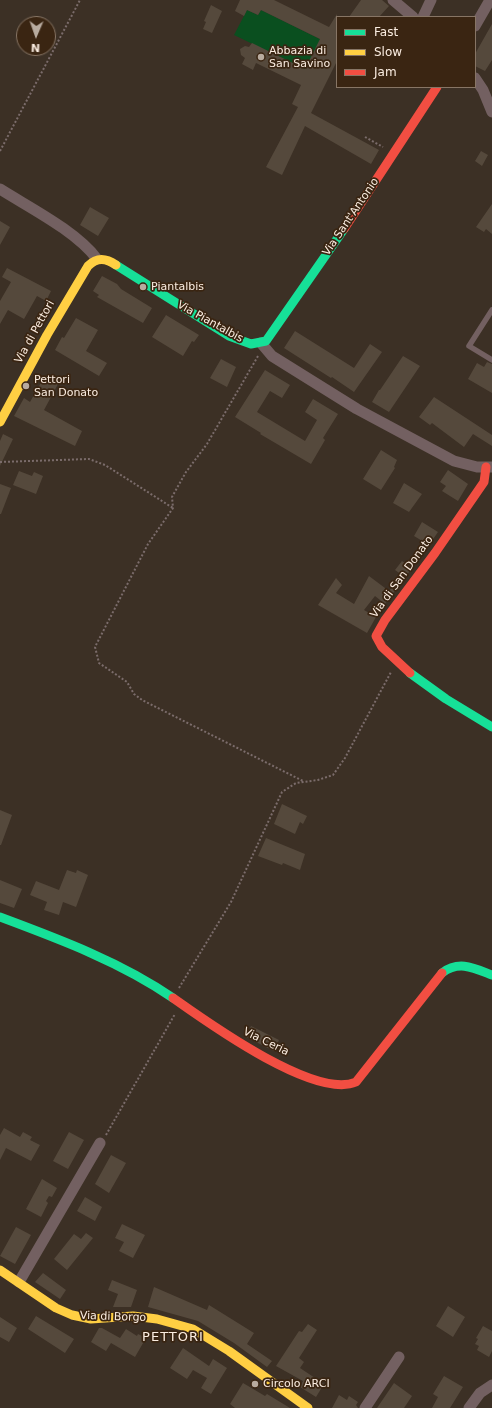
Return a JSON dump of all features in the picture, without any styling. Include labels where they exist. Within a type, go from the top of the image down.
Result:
[{"type":"street","points":[[393,0],[412,16]]},
{"type":"street","points":[[423,16],[431,0]]},
{"type":"street","points":[[476,24],[490,0]]},
{"type":"street","points":[[476,80],[483,90],[492,112]]},
{"type":"street","name":"Via Sant'Antonio","points":[[261,343],[270,336],[436,88]]},
{"type":"street","name":"Via Piantalbis","points":[[0,189],[72,235],[97,258],[105,259],[113,263],[229,336],[249,344],[261,343]]},
{"type":"street","name":"Via di Pettori","points":[[0,422],[85,270],[91,262],[97,258]]},
{"type":"street","points":[[261,343],[272,356],[380,422],[454,461],[470,466],[489,467]]},
{"type":"street","name":"Via di San Donato","points":[[489,467],[484,482],[378,631],[378,641],[397,662],[438,693],[492,727]]},
{"type":"street","name":"Via Ceria","points":[[0,917],[48,935],[112,963],[155,986],[223,1033],[251,1050],[334,1085],[349,1085],[356,1082],[442,973],[451,966],[469,966],[492,975]]},
{"type":"street","points":[[18,1282],[100,1143]]},
{"type":"street","name":"Via di Borgo","points":[[0,1270],[56,1308],[76,1317],[91,1319],[133,1316],[157,1319],[193,1329],[230,1351],[308,1408]]},
{"type":"street","points":[[365,1408],[399,1357]]},
{"type":"street","points":[[469,1408],[480,1393],[492,1385]]},
{"type":"lane","points":[[492,310],[469,346],[492,360]]},
{"type":"path","points":[[0,151],[80,0]]},
{"type":"path","points":[[365,137],[393,154]]},
{"type":"path","points":[[261,343],[260,354],[207,444],[186,472],[172,497],[173,508],[148,544],[95,648],[99,663],[127,682],[134,694],[142,700],[290,774],[291,777],[303,781]]},
{"type":"path","points":[[0,462],[89,459],[105,465],[173,508]]},
{"type":"path","points":[[173,998],[231,902],[282,792],[296,783],[327,778],[336,771],[397,662]]},
{"type":"path","points":[[100,1143],[181,1004]]},
{"type":"green space","points":[[247,10],[258,15],[261,10],[332,45],[311,72],[234,35]]},
{"type":"building","points":[[240,0],[274,0],[329,27],[337,14],[336,63],[311,113],[379,150],[371,164],[305,126],[282,175],[266,167],[298,107],[292,104],[301,85],[256,63],[253,70],[242,64],[245,58],[241,55],[240,49],[245,46],[249,47],[252,43],[305,69],[320,39],[261,10],[258,15],[247,10],[244,16],[235,11]]},
{"type":"building","points":[[361,0],[382,0],[389,6],[380,16],[350,16]]},
{"type":"building","points":[[211,5],[222,11],[212,33],[203,29],[206,22],[204,21]]},
{"type":"building","points":[[492,24],[492,60],[485,71],[476,66],[476,52]]},
{"type":"building","points":[[481,151],[488,155],[482,166],[475,161]]},
{"type":"building","points":[[492,204],[492,234],[486,229],[484,232],[476,227]]},
{"type":"building","points":[[90,207],[109,218],[98,236],[80,225]]},
{"type":"building","points":[[0,221],[10,227],[0,245]]},
{"type":"building","points":[[7,268],[51,291],[46,301],[37,296],[24,319],[8,310],[0,324],[0,301],[11,282],[2,277]]},
{"type":"building","points":[[102,276],[117,284],[121,289],[152,308],[143,323],[97,297],[99,295],[93,291]]},
{"type":"building","points":[[166,315],[199,335],[194,342],[192,341],[183,356],[152,337]]},
{"type":"building","points":[[76,318],[98,330],[86,351],[107,363],[99,376],[55,350],[62,337],[64,338]]},
{"type":"building","points":[[295,331],[354,368],[370,344],[382,352],[354,392],[284,348]]},
{"type":"building","points":[[403,356],[420,366],[389,412],[372,402]]},
{"type":"building","points":[[221,359],[236,367],[227,387],[210,378]]},
{"type":"building","points":[[487,362],[492,364],[492,393],[468,379],[477,363],[484,367]]},
{"type":"building","points":[[265,370],[290,385],[282,398],[270,391],[257,412],[305,441],[317,420],[305,412],[313,399],[338,414],[323,438],[325,440],[311,464],[260,434],[261,433],[235,417]]},
{"type":"building","points":[[43,379],[49,382],[50,380],[58,384],[44,410],[82,431],[75,446],[14,416],[24,398],[30,402]]},
{"type":"building","points":[[434,397],[492,435],[492,446],[473,434],[464,447],[432,423],[430,425],[419,417]]},
{"type":"building","points":[[3,434],[13,439],[0,466],[0,441]]},
{"type":"building","points":[[381,450],[397,460],[394,467],[395,468],[381,490],[363,479]]},
{"type":"building","points":[[448,470],[468,484],[458,501],[442,491],[446,486],[440,482]]},
{"type":"building","points":[[19,471],[32,476],[34,472],[43,476],[36,494],[13,485]]},
{"type":"building","points":[[404,483],[422,494],[409,512],[393,503]]},
{"type":"building","points":[[0,484],[11,488],[1,514],[0,514]]},
{"type":"building","points":[[422,522],[438,532],[429,545],[414,536]]},
{"type":"building","points":[[402,561],[412,568],[385,604],[375,596],[364,610],[376,617],[367,633],[318,605],[336,578],[342,585],[336,593],[354,604],[369,576],[389,591],[402,575],[395,570]]},
{"type":"building","points":[[282,804],[307,816],[303,824],[300,822],[295,834],[274,824]]},
{"type":"building","points":[[0,810],[12,815],[1,845],[0,845]]},
{"type":"building","points":[[266,838],[305,854],[300,870],[283,863],[282,865],[258,856]]},
{"type":"building","points":[[67,870],[76,873],[77,870],[88,875],[76,907],[63,902],[59,915],[44,910],[47,902],[30,895],[36,881],[59,890]]},
{"type":"building","points":[[0,880],[22,889],[14,908],[0,903]]},
{"type":"building","points":[[251,1026],[279,1040],[274,1051],[246,1037]]},
{"type":"building","points":[[4,1128],[20,1137],[23,1132],[32,1137],[30,1140],[40,1145],[31,1161],[6,1148],[0,1160],[0,1135]]},
{"type":"building","points":[[69,1132],[84,1140],[68,1169],[53,1161]]},
{"type":"building","points":[[111,1155],[126,1163],[109,1193],[95,1184]]},
{"type":"building","points":[[42,1179],[57,1188],[52,1197],[49,1196],[46,1201],[48,1203],[41,1217],[26,1209]]},
{"type":"building","points":[[85,1197],[102,1207],[95,1221],[77,1211]]},
{"type":"building","points":[[122,1224],[145,1235],[133,1258],[119,1251],[124,1242],[115,1238]]},
{"type":"building","points":[[16,1227],[31,1235],[15,1264],[0,1256]]},
{"type":"building","points":[[86,1233],[93,1238],[67,1270],[54,1259],[74,1234],[81,1239]]},
{"type":"building","points":[[43,1273],[66,1290],[60,1299],[35,1282]]},
{"type":"building","points":[[112,1280],[137,1290],[131,1307],[113,1307],[118,1294],[108,1290]]},
{"type":"building","points":[[154,1287],[207,1310],[209,1305],[254,1333],[247,1344],[272,1361],[267,1367],[234,1343],[198,1321],[148,1307]]},
{"type":"building","points":[[448,1306],[465,1317],[453,1337],[436,1326]]},
{"type":"building","points":[[36,1316],[74,1339],[65,1353],[28,1329]]},
{"type":"building","points":[[0,1317],[17,1328],[9,1342],[0,1337]]},
{"type":"building","points":[[308,1324],[317,1330],[299,1358],[304,1362],[300,1368],[324,1384],[316,1397],[300,1387],[303,1381],[276,1366],[299,1331],[302,1332]]},
{"type":"building","points":[[483,1326],[492,1331],[492,1351],[489,1357],[477,1350],[479,1346],[475,1344],[478,1339],[476,1338]]},
{"type":"building","points":[[99,1328],[102,1328],[120,1338],[126,1329],[137,1336],[138,1334],[146,1338],[135,1357],[111,1343],[106,1351],[91,1342]]},
{"type":"building","points":[[183,1348],[209,1366],[213,1359],[227,1368],[211,1394],[201,1388],[207,1378],[193,1370],[187,1379],[170,1368]]},
{"type":"building","points":[[444,1376],[463,1387],[450,1408],[432,1408],[438,1397],[433,1394]]},
{"type":"building","points":[[243,1383],[265,1396],[267,1394],[290,1408],[235,1408],[230,1404]]},
{"type":"building","points":[[394,1383],[412,1396],[404,1408],[377,1408]]},
{"type":"building","points":[[339,1395],[347,1400],[349,1396],[358,1402],[356,1405],[358,1408],[332,1408]]},
{"type":"traffic: fast","points":[[116,265],[229,336],[251,344],[266,341],[344,229]]},
{"type":"traffic: fast","points":[[410,673],[446,699],[492,727]]},
{"type":"traffic: fast","points":[[0,917],[111,962],[173,998]]},
{"type":"traffic: fast","points":[[442,973],[454,967],[467,966],[492,975]]},
{"type":"traffic: slow","points":[[0,422],[47,335],[88,266],[98,260],[109,261],[116,265]]},
{"type":"traffic: slow","points":[[0,1270],[56,1308],[72,1315],[91,1319],[133,1316],[157,1319],[193,1329],[229,1351],[308,1408]]},
{"type":"traffic: jam","points":[[344,229],[436,88]]},
{"type":"traffic: jam","points":[[410,673],[382,647],[376,636],[385,620],[435,553],[484,482],[486,467]]},
{"type":"traffic: jam","points":[[173,998],[210,1024],[262,1056],[289,1070],[315,1080],[338,1085],[356,1082],[442,973]]},
{"type":"place","name":"Abbazia di San Savino","points":[[261,57]]},
{"type":"place","name":"Piantalbis","points":[[143,287]]},
{"type":"place","name":"Pettori San Donato","points":[[26,386]]},
{"type":"place","name":"Circolo ARCI","points":[[255,1384]]},
{"type":"district","name":"PETTORI","points":[[173,1338]]}]
